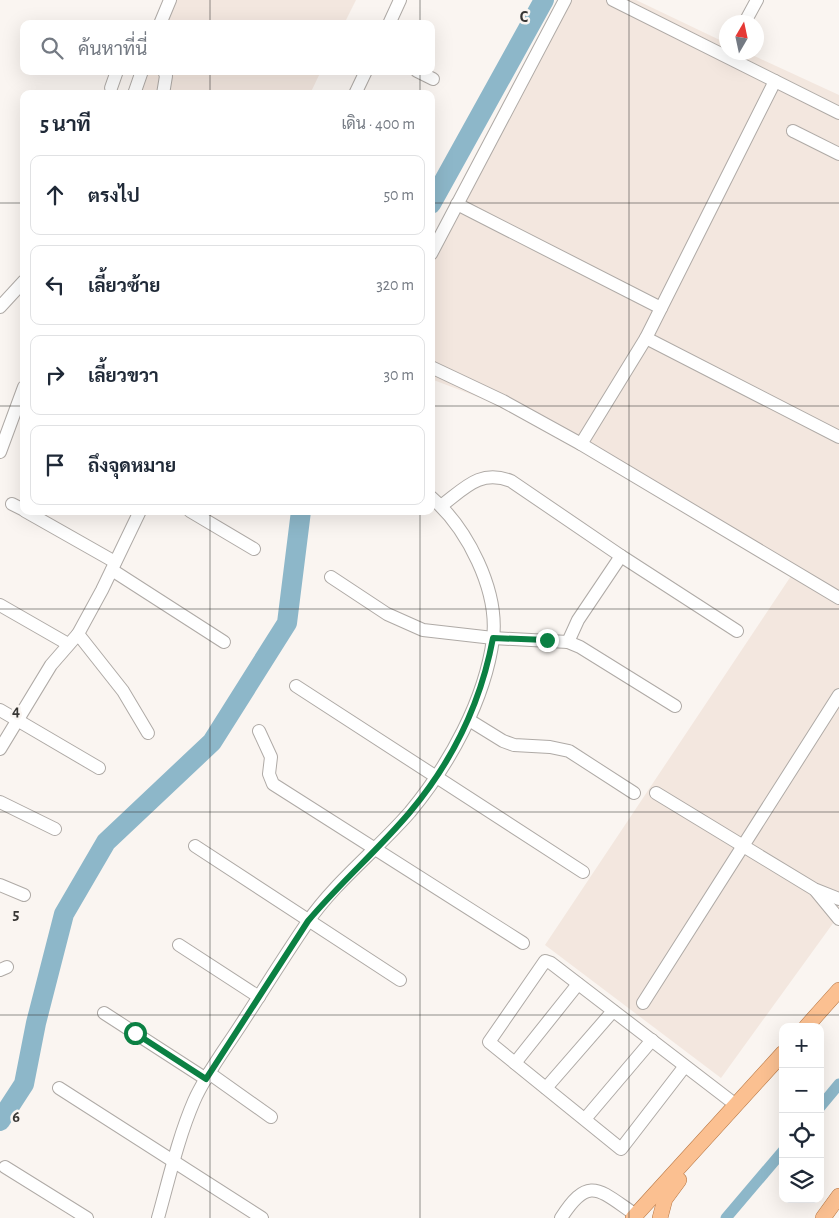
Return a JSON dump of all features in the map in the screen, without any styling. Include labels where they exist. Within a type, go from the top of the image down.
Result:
[{"type":"main road","points":[[810,1023],[839,990]]},
{"type":"main road","points":[[634,1216],[779,1057]]},
{"type":"main road","points":[[660,1218],[665,1199],[720,1123]]},
{"type":"main road","points":[[823,1218],[839,1196]]},
{"type":"street","points":[[162,20],[170,0]]},
{"type":"street","points":[[391,20],[400,0]]},
{"type":"street","points":[[435,246],[565,0]]},
{"type":"street","points":[[613,0],[719,50]]},
{"type":"street","points":[[749,15],[757,0]]},
{"type":"street","points":[[738,60],[839,113]]},
{"type":"street","points":[[111,88],[116,75]]},
{"type":"street","points":[[135,90],[141,75]]},
{"type":"street","points":[[163,90],[164,75]]},
{"type":"street","points":[[357,90],[364,75]]},
{"type":"street","points":[[424,75],[433,80]]},
{"type":"street","points":[[581,444],[646,338],[775,81]]},
{"type":"street","points":[[793,131],[839,154]]},
{"type":"street","points":[[457,204],[661,308]]},
{"type":"street","points":[[0,307],[20,285]]},
{"type":"street","points":[[646,338],[839,437]]},
{"type":"street","points":[[435,369],[503,401],[581,444],[839,598]]},
{"type":"street","points":[[0,452],[20,398]]},
{"type":"street","points":[[442,506],[481,477],[491,475],[511,481],[621,556],[737,631]]},
{"type":"street","points":[[158,1218],[194,1100],[207,1076],[308,921],[411,810],[436,777],[469,720],[482,688],[493,638],[489,597],[478,561],[467,541],[442,506],[435,500]]},
{"type":"street","points":[[12,504],[20,509]]},
{"type":"street","points":[[30,515],[113,566],[224,642]]},
{"type":"street","points":[[0,749],[51,665],[78,634],[138,515]]},
{"type":"street","points":[[197,515],[254,550]]},
{"type":"street","points":[[568,642],[578,620],[621,556]]},
{"type":"street","points":[[331,577],[403,622],[423,630],[493,638],[568,642],[580,647],[675,706]]},
{"type":"street","points":[[0,605],[68,644]]},
{"type":"street","points":[[78,634],[123,690],[148,732]]},
{"type":"street","points":[[296,686],[583,872]]},
{"type":"street","points":[[643,1003],[839,695]]},
{"type":"street","points":[[0,710],[98,768]]},
{"type":"street","points":[[469,720],[514,745],[550,747],[570,751],[634,793]]},
{"type":"street","points":[[259,731],[271,757],[269,774],[274,784],[523,943]]},
{"type":"street","points":[[656,792],[814,889],[838,897],[836,915]]},
{"type":"street","points":[[0,802],[55,829]]},
{"type":"street","points":[[195,846],[400,980]]},
{"type":"street","points":[[0,885],[24,895]]},
{"type":"street","points":[[814,889],[836,915]]},
{"type":"street","points":[[179,945],[259,997]]},
{"type":"street","points":[[685,1066],[621,1148],[489,1042],[545,960],[652,1040],[736,1105]]},
{"type":"street","points":[[515,1063],[578,984]]},
{"type":"street","points":[[546,1088],[613,1011]]},
{"type":"street","points":[[104,1013],[270,1117]]},
{"type":"street","points":[[585,1119],[652,1040]]},
{"type":"street","points":[[59,1088],[262,1218]]},
{"type":"street","points":[[5,1167],[87,1218]]},
{"type":"street","points":[[561,1218],[575,1197],[582,1191],[594,1189],[605,1194],[634,1216]]},
{"type":"shaded area","points":[[171,0],[356,0],[346,20],[163,20]]},
{"type":"shaded area","points":[[560,0],[636,0],[719,40],[719,60],[763,60],[839,95],[839,915],[721,1078],[545,945],[791,576],[598,458],[486,400],[435,381],[435,233]]},
{"type":"shaded area","points":[[141,75],[319,75],[312,90],[135,90]]},
{"type":"waterway","points":[[435,197],[544,0]]},
{"type":"waterway","points":[[0,1121],[24,1084],[36,1023],[64,914],[106,842],[212,742],[287,623],[300,515]]},
{"type":"waterway","points":[[824,1102],[839,1084]]},
{"type":"waterway","points":[[726,1218],[779,1156]]},
{"type":"route","points":[[135,1033],[206,1079],[308,921],[328,897],[396,828],[436,777],[469,720],[482,688],[493,638],[547,640]]}]
